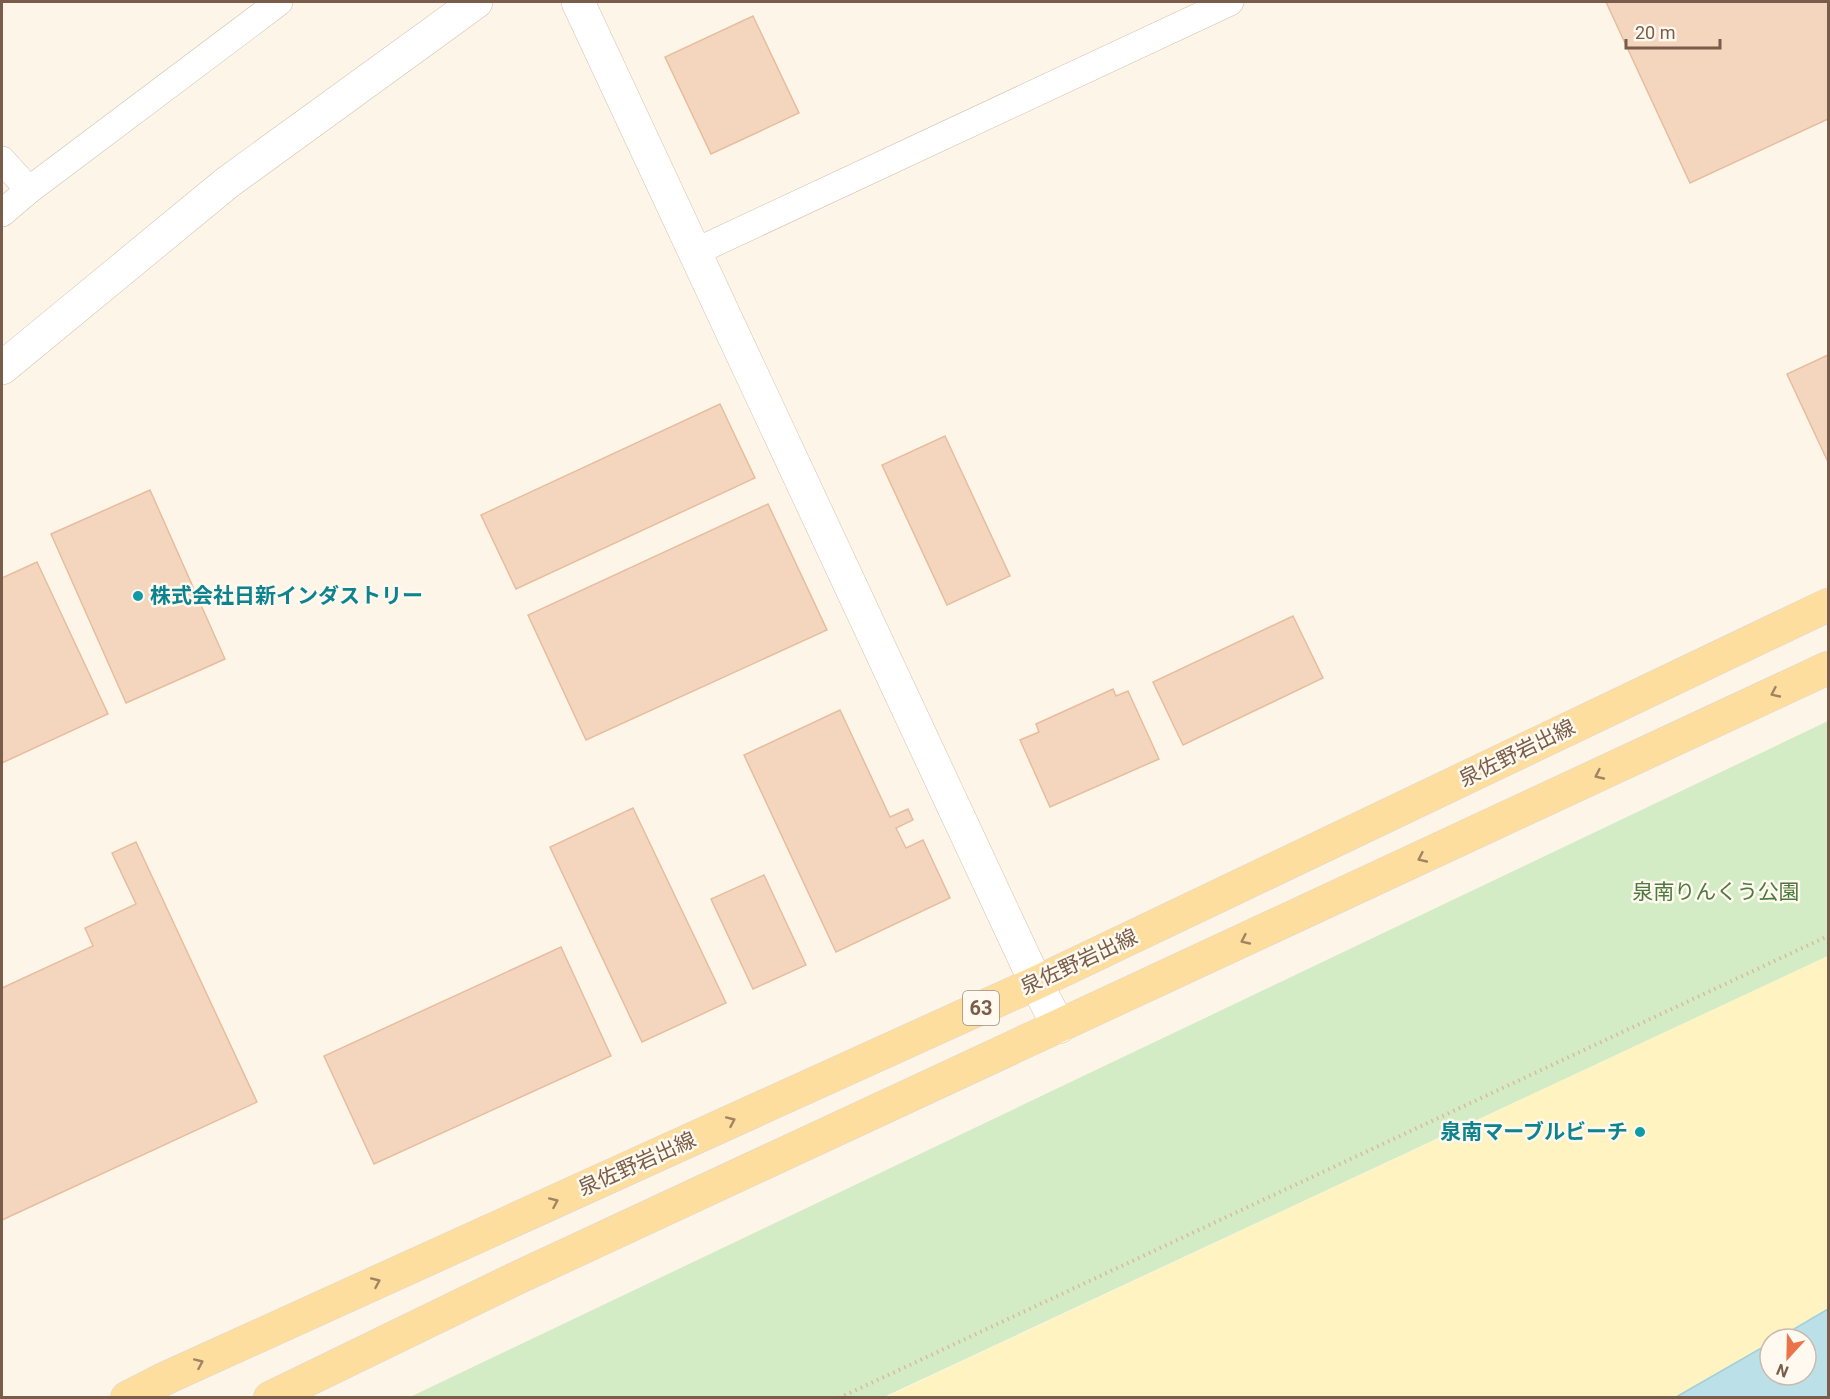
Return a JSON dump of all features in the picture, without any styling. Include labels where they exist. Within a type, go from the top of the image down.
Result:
[{"type":"main road","name":"泉佐野岩出線","points":[[127,1398],[166,1378],[1036,983],[1828,605]]},
{"type":"main road","name":"63","points":[[270,1398],[528,1273],[1828,668]]},
{"type":"street","points":[[2,213],[29,190],[279,2]]},
{"type":"street","points":[[2,368],[228,182],[476,2]]},
{"type":"street","points":[[578,2],[1036,983],[1059,1027]]},
{"type":"street","points":[[696,252],[1230,2]]},
{"type":"street","points":[[2,160],[29,190]]},
{"type":"street","points":[[115,1398],[166,1378]]},
{"type":"path","points":[[839,1398],[1828,936]]},
{"type":"green space","name":"泉南りんくう公園","points":[[1828,721],[1828,956],[884,1397],[410,1397]]},
{"type":"sand","name":"泉南マーブルビーチ","points":[[1828,956],[1828,1309],[1797,1327],[1758,1327],[1758,1350],[1676,1397],[884,1398]]},
{"type":"water","points":[[1828,1309],[1828,1397],[1676,1397],[1758,1350],[1758,1387],[1818,1387],[1818,1327],[1797,1327]]},
{"type":"building","points":[[1606,2],[1828,2],[1828,119],[1690,183]]},
{"type":"building","points":[[753,16],[799,113],[711,154],[665,57]]},
{"type":"building","points":[[1828,355],[1828,462],[1787,374]]},
{"type":"building","points":[[720,404],[755,478],[516,589],[481,515]]},
{"type":"building","points":[[945,436],[1010,576],[947,605],[882,465]]},
{"type":"building","name":"株式会社日新インダストリー","points":[[150,490],[225,659],[126,703],[51,534]]},
{"type":"building","points":[[768,504],[827,630],[586,740],[528,615]]},
{"type":"building","points":[[37,562],[108,714],[2,763],[2,578]]},
{"type":"building","points":[[1293,616],[1323,678],[1183,745],[1153,682]]},
{"type":"building","points":[[1113,689],[1116,696],[1128,691],[1159,759],[1050,807],[1020,740],[1039,732],[1036,724]]},
{"type":"building","points":[[840,710],[890,817],[908,809],[913,820],[896,828],[906,848],[923,840],[950,898],[836,952],[744,755]]},
{"type":"building","points":[[633,808],[726,1003],[642,1042],[550,847]]},
{"type":"building","points":[[136,842],[257,1102],[2,1220],[2,988],[93,946],[85,928],[136,904],[112,853]]},
{"type":"building","points":[[764,875],[806,965],[753,989],[711,899]]},
{"type":"building","points":[[561,947],[611,1056],[374,1164],[324,1056]]},
{"type":"place","name":"株式会社日新インダストリー","points":[[138,596]]},
{"type":"place","name":"泉南マーブルビーチ","points":[[1640,1132]]}]
